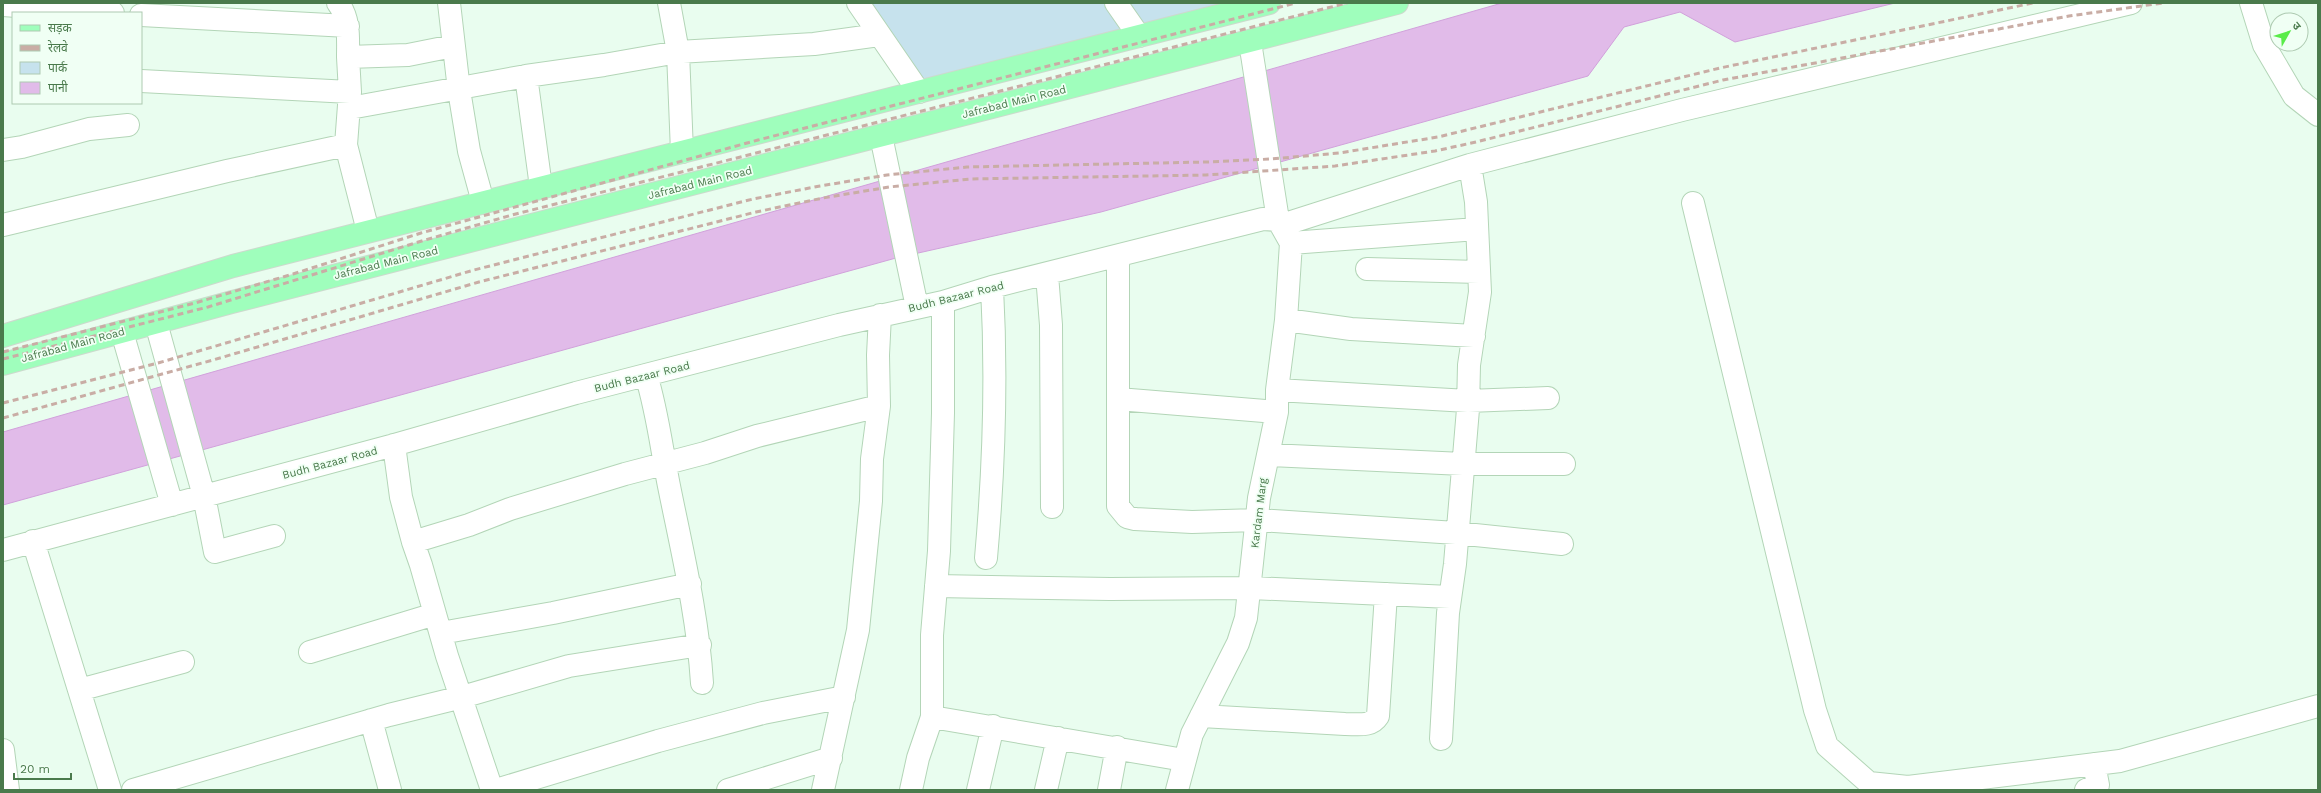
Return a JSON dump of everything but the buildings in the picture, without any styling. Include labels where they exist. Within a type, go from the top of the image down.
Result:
[{"type":"main road","points":[[3,336],[233,266],[1268,3]]},
{"type":"main road","name":"Jafrabad Main Road","points":[[3,364],[156,323],[1250,42],[1383,5]]},
{"type":"street","points":[[338,3],[345,15],[348,26],[350,100],[346,145],[368,231]]},
{"type":"street","points":[[449,3],[459,90],[469,151],[484,202]]},
{"type":"street","points":[[669,3],[678,52],[682,152]]},
{"type":"street","points":[[858,3],[919,92]]},
{"type":"street","points":[[1116,3],[1139,36]]},
{"type":"street","points":[[1284,229],[1470,165],[1689,108],[2131,3]]},
{"type":"street","points":[[2251,3],[2264,45],[2294,96],[2318,115]]},
{"type":"street","points":[[3,5],[99,12]]},
{"type":"street","points":[[142,15],[348,26]]},
{"type":"street","points":[[142,81],[350,100],[459,90],[526,76],[604,65],[678,52],[814,44],[880,35]]},
{"type":"street","name":"Kardam Marg","points":[[1177,790],[1184,760],[1201,716],[1238,643],[1246,618],[1251,588],[1259,498],[1277,412],[1277,390],[1286,320],[1284,229],[1250,42]]},
{"type":"street","points":[[348,57],[408,55],[454,46]]},
{"type":"street","points":[[526,76],[541,187]]},
{"type":"street","points":[[3,150],[22,147],[89,129],[128,125]]},
{"type":"street","points":[[881,136],[917,307]]},
{"type":"street","points":[[3,225],[227,171],[346,145]]},
{"type":"street","points":[[1441,739],[1450,597],[1468,401],[1469,365],[1480,292],[1476,202],[1470,165]]},
{"type":"street","points":[[1693,203],[1813,702],[1827,746],[1869,783],[1908,787],[2120,761],[2318,706]]},
{"type":"street","name":"Budh Bazaar Road","points":[[3,550],[394,445],[646,375],[880,315],[942,302],[992,287],[1047,275],[1263,219],[1284,229]]},
{"type":"street","points":[[1284,229],[1477,229]]},
{"type":"street","points":[[1118,257],[1118,506],[1127,517],[1135,519],[1192,522],[1257,520],[1456,533],[1562,544]]},
{"type":"street","points":[[1367,269],[1479,272]]},
{"type":"street","points":[[1047,275],[1051,325],[1052,507]]},
{"type":"street","points":[[986,558],[992,480],[996,356],[992,287]]},
{"type":"street","points":[[911,790],[918,758],[932,717],[932,635],[936,586],[943,413],[942,302]]},
{"type":"street","points":[[823,790],[858,630],[871,501],[872,459],[878,406],[880,315]]},
{"type":"street","points":[[1286,320],[1351,329],[1474,336]]},
{"type":"street","points":[[156,323],[204,496],[215,552],[274,536]]},
{"type":"street","points":[[122,332],[172,505]]},
{"type":"street","points":[[646,375],[654,399],[664,464],[690,584],[700,645],[702,683]]},
{"type":"street","points":[[1277,390],[1468,401],[1548,398]]},
{"type":"street","points":[[1118,399],[1277,412]]},
{"type":"street","points":[[413,542],[469,525],[510,509],[625,474],[757,436],[878,406]]},
{"type":"street","points":[[394,445],[401,497],[413,542],[492,790]]},
{"type":"street","points":[[1268,455],[1463,464],[1564,464]]},
{"type":"street","points":[[33,541],[110,790]]},
{"type":"street","points":[[310,652],[438,624],[553,613],[690,584]]},
{"type":"street","points":[[936,586],[1110,589],[1251,588],[1450,597]]},
{"type":"street","points":[[1201,716],[1345,724],[1368,724],[1374,722],[1378,716],[1386,594]]},
{"type":"street","points":[[133,790],[371,720],[462,697],[569,666],[700,645]]},
{"type":"street","points":[[79,690],[183,662]]},
{"type":"street","points":[[496,790],[658,741],[763,713],[844,697]]},
{"type":"street","points":[[932,717],[1117,747],[1184,760]]},
{"type":"street","points":[[371,720],[390,790]]},
{"type":"street","points":[[978,790],[993,726]]},
{"type":"street","points":[[1046,790],[1058,738]]},
{"type":"street","points":[[1109,790],[1117,747]]},
{"type":"street","points":[[3,750],[8,790]]},
{"type":"street","points":[[728,790],[831,758]]},
{"type":"street","points":[[2086,790],[2098,785],[2094,764]]},
{"type":"green space","points":[[859,3],[1227,3],[919,92]]},
{"type":"water","points":[[1502,3],[1895,3],[1735,42],[1680,12],[1624,27],[1588,76],[1101,212],[896,258],[3,505],[3,432]]},
{"type":"railway","points":[[3,352],[195,303],[293,274],[421,233],[758,140],[1296,3]]},
{"type":"railway","points":[[3,359],[208,307],[425,240],[512,215],[1347,3]]},
{"type":"railway","points":[[3,403],[158,363],[474,270],[753,199],[887,175],[967,167],[1207,162],[1271,159],[1339,153],[1438,137],[1720,68],[2033,3]]},
{"type":"railway","points":[[3,418],[213,360],[479,282],[756,212],[823,198],[889,187],[970,179],[1206,175],[1335,166],[1435,151],[1476,142],[1723,80],[2069,16],[2163,3]]}]
